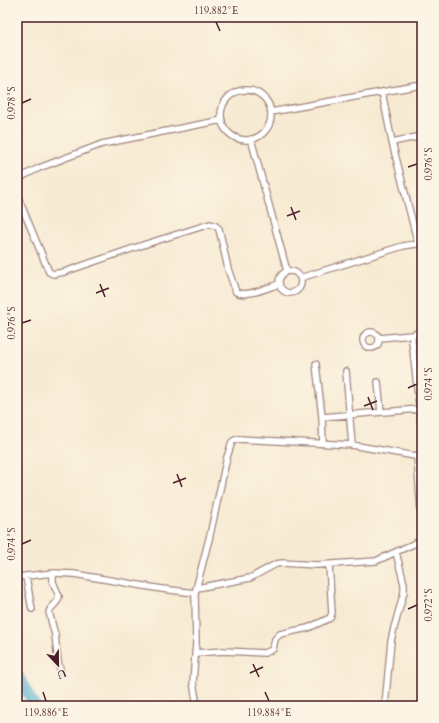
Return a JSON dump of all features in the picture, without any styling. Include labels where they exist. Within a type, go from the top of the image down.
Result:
[{"type":"street","points":[[271,112],[422,85]]},
{"type":"street","points":[[241,91],[251,91],[260,95],[267,102],[271,112],[267,129],[260,136],[251,140],[232,136],[225,129],[222,120],[222,110],[226,102],[232,95],[241,91]]},
{"type":"street","points":[[300,278],[403,246],[420,243],[392,142],[382,92]]},
{"type":"street","points":[[17,182],[25,175],[39,168],[102,144],[222,120]]},
{"type":"street","points":[[392,142],[422,136]]},
{"type":"street","points":[[251,140],[287,271]]},
{"type":"street","points":[[17,195],[49,272],[51,273],[57,274],[77,268],[210,224],[219,229],[228,269],[238,294],[252,293],[279,284]]},
{"type":"street","points":[[287,271],[295,272],[300,278],[300,287],[293,292],[284,291],[279,284],[281,276],[287,271]]},
{"type":"street","points":[[379,338],[412,334],[422,331]]},
{"type":"street","points":[[412,334],[422,432]]},
{"type":"street","points":[[316,364],[322,417],[323,443]]},
{"type":"street","points":[[346,371],[352,445]]},
{"type":"street","points":[[378,382],[381,412]]},
{"type":"street","points":[[322,417],[419,408]]},
{"type":"street","points":[[197,706],[193,682],[196,590],[212,528],[227,457],[232,442],[239,439],[323,443],[352,445],[421,454],[422,527]]},
{"type":"street","points":[[17,577],[53,573],[74,574],[162,590],[196,590],[250,578],[276,564],[282,563],[310,565],[376,561],[422,540]]},
{"type":"street","points":[[385,706],[385,693],[389,673],[393,635],[404,592],[404,584],[396,552]]},
{"type":"street","points":[[195,652],[224,651],[265,653],[273,649],[275,639],[280,634],[308,628],[330,618],[332,613],[329,564]]},
{"type":"street","points":[[53,573],[53,582],[59,596],[57,604],[49,612],[55,635],[57,656],[61,672]]},
{"type":"street","points":[[26,577],[32,609]]},
{"type":"waterway","points":[[17,674],[35,706]]}]
